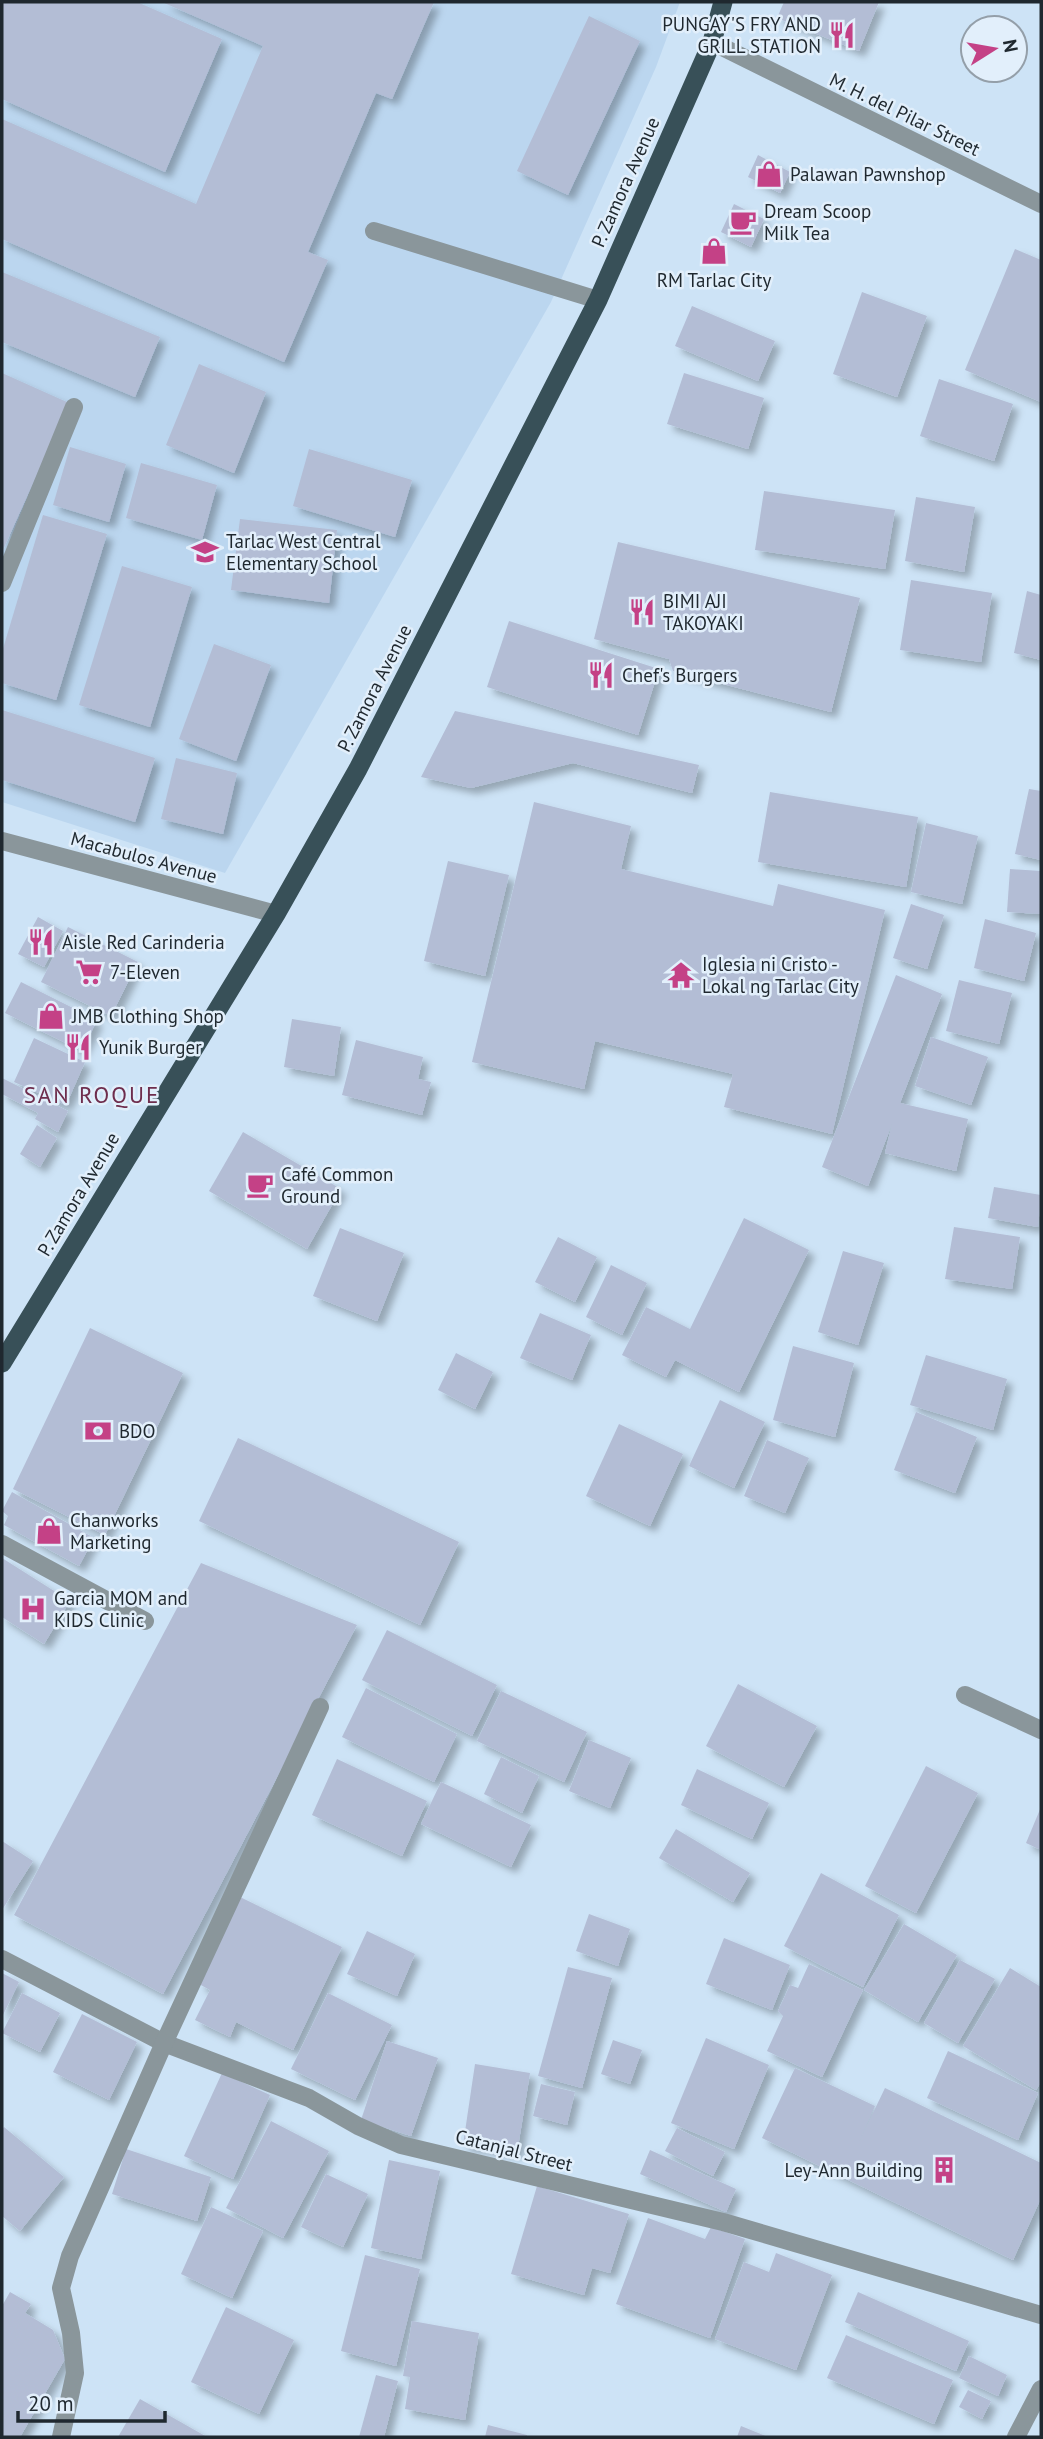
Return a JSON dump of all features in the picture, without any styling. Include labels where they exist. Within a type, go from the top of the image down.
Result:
[{"type":"highway","name":"P. Zamora Avenue","points":[[2,1363],[276,914],[358,769],[598,300],[712,42],[723,2]]},
{"type":"street","name":"M. H. del Pilar Street","points":[[712,42],[1041,204]]},
{"type":"street","points":[[374,231],[598,300]]},
{"type":"street","points":[[2,583],[74,407]]},
{"type":"street","name":"Macabulos Avenue","points":[[2,841],[276,914]]},
{"type":"street","points":[[2,1544],[145,1621]]},
{"type":"street","points":[[965,1695],[1041,1730]]},
{"type":"street","points":[[61,2437],[75,2373],[71,2333],[61,2288],[70,2256],[164,2043],[320,1707]]},
{"type":"street","name":"Catanjal Street","points":[[2,1959],[164,2043],[309,2098],[358,2126],[401,2145],[723,2222],[1041,2315]]},
{"type":"street","points":[[1016,2437],[1041,2389]]},
{"type":"shaded area","name":"Tarlac West Central Elementary School","points":[[2,2],[680,2],[656,67],[551,302],[225,873],[2,802]]},
{"type":"building","points":[[2,2],[137,2],[222,39],[165,172],[2,99]]},
{"type":"building","points":[[162,2],[434,2],[392,99],[376,93],[308,252],[328,260],[284,362],[2,239],[2,119],[196,204],[263,46]]},
{"type":"building","name":"PUNGAY'S FRY AND GRILL STATION","points":[[784,2],[879,2],[859,51],[777,18]]},
{"type":"building","points":[[589,16],[640,41],[568,195],[517,171]]},
{"type":"building","name":"Palawan Pawnshop","points":[[758,155],[790,172],[780,193],[748,177]]},
{"type":"building","points":[[734,204],[764,219],[751,247],[721,232]]},
{"type":"building","points":[[1015,249],[1041,260],[1041,402],[965,370]]},
{"type":"building","points":[[2,272],[160,337],[135,397],[2,342]]},
{"type":"building","points":[[862,292],[927,316],[897,397],[833,374]]},
{"type":"building","points":[[692,306],[775,341],[758,381],[675,346]]},
{"type":"building","points":[[199,364],[266,392],[234,473],[166,445]]},
{"type":"building","points":[[2,373],[69,403],[2,552]]},
{"type":"building","points":[[684,373],[764,398],[748,449],[667,424]]},
{"type":"building","points":[[939,379],[1013,404],[994,461],[920,436]]},
{"type":"building","points":[[70,447],[126,464],[109,522],[53,505]]},
{"type":"building","points":[[309,449],[412,480],[395,537],[293,506]]},
{"type":"building","points":[[141,463],[217,485],[202,540],[126,518]]},
{"type":"building","points":[[764,491],[895,510],[885,569],[755,550]]},
{"type":"building","points":[[916,497],[975,507],[964,572],[905,561]]},
{"type":"building","points":[[43,515],[107,534],[56,700],[2,683],[2,652]]},
{"type":"building","points":[[240,519],[337,530],[329,603],[231,590]]},
{"type":"building","points":[[618,542],[860,598],[831,712],[673,671],[669,659],[594,639]]},
{"type":"building","points":[[122,566],[192,587],[150,727],[79,705]]},
{"type":"building","points":[[911,580],[992,593],[981,662],[900,650]]},
{"type":"building","points":[[1027,591],[1041,595],[1041,660],[1014,653]]},
{"type":"building","points":[[509,621],[659,669],[638,735],[487,687]]},
{"type":"building","points":[[214,644],[271,665],[236,761],[179,739]]},
{"type":"building","points":[[2,710],[155,758],[135,822],[2,780]]},
{"type":"building","points":[[455,711],[699,765],[692,793],[573,763],[471,788],[421,777]]},
{"type":"building","points":[[176,758],[237,773],[223,834],[161,819]]},
{"type":"building","points":[[1029,789],[1041,791],[1041,860],[1015,854]]},
{"type":"building","points":[[770,792],[918,817],[906,887],[758,862]]},
{"type":"building","name":"Iglesia ni Cristo - Lokal ng Tarlac City","points":[[534,802],[631,826],[621,869],[773,906],[778,884],[885,910],[832,1134],[724,1107],[733,1074],[595,1041],[584,1089],[472,1062]]},
{"type":"building","points":[[926,823],[978,836],[962,904],[911,892]]},
{"type":"building","points":[[448,861],[509,875],[485,976],[424,961]]},
{"type":"building","points":[[1010,869],[1041,871],[1041,914],[1007,912]]},
{"type":"building","points":[[911,904],[944,915],[927,969],[893,958]]},
{"type":"building","name":"Aisle Red Carinderia","points":[[38,917],[63,931],[44,967],[18,954]]},
{"type":"building","points":[[985,919],[1036,933],[1024,981],[974,968]]},
{"type":"building","name":"7-Eleven","points":[[68,927],[138,962],[111,1016],[41,982]]},
{"type":"building","points":[[896,975],[942,994],[900,1103],[968,1119],[956,1171],[885,1153],[892,1124],[868,1186],[822,1167]]},
{"type":"building","points":[[959,980],[1012,993],[999,1044],[946,1031]]},
{"type":"building","name":"JMB Clothing Shop","points":[[21,982],[97,1020],[82,1051],[5,1013]]},
{"type":"building","points":[[292,1019],[341,1027],[334,1076],[284,1067]]},
{"type":"building","points":[[931,1037],[988,1057],[971,1105],[915,1086]]},
{"type":"building","points":[[34,1038],[85,1062],[66,1105],[14,1082]]},
{"type":"building","points":[[356,1040],[423,1057],[418,1079],[431,1082],[422,1115],[342,1095]]},
{"type":"building","points":[[2,1078],[68,1111],[58,1132],[35,1119],[38,1113],[2,1094]]},
{"type":"building","points":[[37,1125],[57,1138],[40,1167],[20,1154]]},
{"type":"building","points":[[243,1132],[341,1189],[307,1249],[209,1191]]},
{"type":"building","points":[[994,1187],[1041,1195],[1038,1227],[988,1218]]},
{"type":"building","points":[[744,1218],[809,1250],[739,1392],[675,1360],[666,1377],[622,1355],[646,1307],[690,1329]]},
{"type":"building","points":[[954,1227],[1020,1237],[1012,1289],[945,1279]]},
{"type":"building","points":[[340,1228],[404,1253],[377,1321],[313,1296]]},
{"type":"building","points":[[558,1237],[597,1257],[575,1302],[535,1282]]},
{"type":"building","points":[[843,1251],[884,1263],[858,1345],[818,1332]]},
{"type":"building","points":[[611,1265],[647,1283],[622,1335],[586,1317]]},
{"type":"building","points":[[540,1313],[591,1335],[572,1380],[520,1358]]},
{"type":"building","name":"BDO","points":[[90,1328],[183,1373],[105,1535],[13,1489]]},
{"type":"building","points":[[793,1346],[854,1363],[835,1437],[773,1420]]},
{"type":"building","points":[[456,1353],[493,1372],[475,1409],[438,1390]]},
{"type":"building","points":[[926,1355],[1007,1379],[993,1430],[910,1405]]},
{"type":"building","points":[[720,1400],[765,1422],[734,1488],[689,1466]]},
{"type":"building","points":[[916,1412],[977,1437],[955,1493],[894,1470]]},
{"type":"building","points":[[619,1424],[683,1454],[650,1526],[586,1496]]},
{"type":"building","points":[[238,1438],[459,1542],[420,1625],[199,1521]]},
{"type":"building","points":[[767,1440],[809,1458],[785,1513],[744,1496]]},
{"type":"building","name":"Chanworks Marketing","points":[[12,1492],[94,1538],[79,1566],[4,1525],[8,1516],[2,1511]]},
{"type":"building","name":"Garcia MOM and KIDS Clinic","points":[[2,1558],[70,1601],[44,1644],[2,1617]]},
{"type":"building","points":[[201,1563],[357,1625],[163,1994],[14,1915]]},
{"type":"building","points":[[387,1630],[497,1685],[472,1736],[362,1680]]},
{"type":"building","points":[[738,1684],[817,1726],[784,1787],[706,1746]]},
{"type":"building","points":[[366,1688],[457,1734],[434,1782],[342,1737]]},
{"type":"building","points":[[501,1691],[587,1732],[564,1782],[477,1741]]},
{"type":"building","points":[[589,1740],[631,1758],[610,1808],[569,1791]]},
{"type":"building","points":[[501,1757],[539,1776],[522,1813],[484,1794]]},
{"type":"building","points":[[337,1759],[427,1801],[402,1856],[312,1815]]},
{"type":"building","points":[[926,1766],[978,1793],[916,1913],[865,1886]]},
{"type":"building","points":[[697,1769],[769,1803],[752,1839],[681,1805]]},
{"type":"building","points":[[441,1782],[531,1825],[511,1867],[421,1824]]},
{"type":"building","points":[[1041,1807],[1041,1850],[1026,1843]]},
{"type":"building","points":[[676,1829],[750,1873],[733,1902],[659,1858]]},
{"type":"building","points":[[2,1841],[33,1861],[2,1910]]},
{"type":"building","points":[[821,1873],[899,1915],[863,1987],[784,1946]]},
{"type":"building","points":[[240,1897],[342,1947],[293,2050],[236,2022],[230,2037],[195,2020],[210,1990],[199,1984]]},
{"type":"building","points":[[589,1914],[630,1929],[618,1966],[576,1951]]},
{"type":"building","points":[[904,1924],[957,1955],[918,2022],[864,1990]]},
{"type":"building","points":[[367,1931],[415,1954],[397,1996],[347,1974]]},
{"type":"building","points":[[724,1938],[790,1965],[772,2010],[706,1984]]},
{"type":"building","points":[[960,1960],[995,1979],[958,2043],[924,2023]]},
{"type":"building","points":[[809,1964],[863,1990],[822,2077],[767,2051],[783,2016],[778,2011],[790,1985],[798,1988]]},
{"type":"building","points":[[568,1967],[612,1978],[582,2088],[538,2076]]},
{"type":"building","points":[[1010,1968],[1041,1987],[1041,2082],[1036,2090],[963,2046]]},
{"type":"building","points":[[2,1973],[19,1982],[2,2017]]},
{"type":"building","points":[[22,1993],[60,2013],[40,2052],[2,2033]]},
{"type":"building","points":[[328,1993],[392,2025],[355,2100],[291,2069]]},
{"type":"building","points":[[82,2014],[137,2042],[109,2100],[53,2072]]},
{"type":"building","points":[[706,2038],[769,2065],[734,2149],[671,2123]]},
{"type":"building","points":[[613,2040],[642,2050],[630,2084],[601,2074]]},
{"type":"building","points":[[387,2041],[438,2058],[411,2136],[361,2120]]},
{"type":"building","points":[[948,2051],[1038,2093],[1018,2140],[927,2098]]},
{"type":"building","points":[[475,2064],[530,2073],[517,2153],[463,2145]]},
{"type":"building","name":"Ley-Ann Building","points":[[795,2068],[875,2106],[859,2142],[885,2088],[1041,2163],[1041,2198],[1013,2260],[762,2138]]},
{"type":"building","points":[[222,2073],[270,2095],[233,2179],[184,2156]]},
{"type":"building","points":[[541,2084],[575,2092],[567,2125],[533,2116]]},
{"type":"building","points":[[271,2121],[329,2151],[283,2238],[226,2208]]},
{"type":"building","points":[[4,2127],[64,2177],[20,2231],[2,2216]]},
{"type":"building","points":[[677,2128],[725,2152],[713,2176],[665,2151]]},
{"type":"building","points":[[126,2149],[211,2177],[197,2221],[112,2194]]},
{"type":"building","points":[[650,2150],[736,2189],[726,2212],[640,2174]]},
{"type":"building","points":[[389,2160],[440,2171],[421,2259],[371,2248]]},
{"type":"building","points":[[326,2174],[368,2194],[343,2247],[301,2227]]},
{"type":"building","points":[[537,2186],[629,2214],[610,2273],[592,2268],[584,2295],[511,2274]]},
{"type":"building","points":[[211,2207],[263,2231],[232,2298],[181,2274]]},
{"type":"building","points":[[648,2218],[705,2239],[711,2227],[745,2239],[710,2338],[616,2304]]},
{"type":"building","points":[[776,2253],[832,2275],[796,2370],[715,2339],[744,2262],[769,2272]]},
{"type":"building","points":[[365,2255],[420,2269],[396,2366],[341,2351]]},
{"type":"building","points":[[10,2292],[31,2304],[25,2313],[53,2330],[65,2359],[20,2437],[2,2437],[2,2306]]},
{"type":"building","points":[[858,2292],[969,2341],[956,2371],[845,2322]]},
{"type":"building","points":[[226,2307],[294,2340],[259,2414],[191,2382]]},
{"type":"building","points":[[412,2321],[479,2333],[465,2420],[405,2409],[410,2377],[403,2376]]},
{"type":"building","points":[[846,2335],[953,2380],[934,2424],[827,2378]]},
{"type":"building","points":[[969,2356],[1007,2375],[998,2396],[959,2378]]},
{"type":"building","points":[[376,2375],[398,2381],[384,2437],[359,2437]]},
{"type":"building","points":[[968,2390],[991,2401],[982,2419],[959,2407]]},
{"type":"building","points":[[140,2399],[207,2437],[118,2437]]},
{"type":"building","points":[[488,2425],[527,2435],[527,2437],[485,2437]]},
{"type":"building","points":[[741,2426],[768,2437],[737,2437]]},
{"type":"place","name":"PUNGAY'S FRY AND GRILL STATION","points":[[842,35]]},
{"type":"place","name":"Palawan Pawnshop","points":[[769,174]]},
{"type":"place","name":"Dream Scoop Milk Tea","points":[[743,222]]},
{"type":"place","name":"RM Tarlac City","points":[[714,251]]},
{"type":"place","name":"Tarlac West Central Elementary School","points":[[205,552]]},
{"type":"place","name":"BIMI AJI TAKOYAKI","points":[[642,612]]},
{"type":"place","name":"Chef's Burgers","points":[[601,675]]},
{"type":"place","name":"Aisle Red Carinderia","points":[[41,942]]},
{"type":"place","name":"7-Eleven","points":[[89,972]]},
{"type":"place","name":"Iglesia ni Cristo - Lokal ng Tarlac City","points":[[681,975]]},
{"type":"place","name":"JMB Clothing Shop","points":[[51,1016]]},
{"type":"place","name":"Yunik Burger","points":[[78,1047]]},
{"type":"place","name":"Café Common Ground","points":[[260,1185]]},
{"type":"place","name":"BDO","points":[[98,1431]]},
{"type":"place","name":"Chanworks Marketing","points":[[49,1531]]},
{"type":"place","name":"Garcia MOM and KIDS Clinic","points":[[33,1609]]},
{"type":"place","name":"Ley-Ann Building","points":[[944,2170]]},
{"type":"district","name":"SAN ROQUE","points":[[92,1095]]}]
